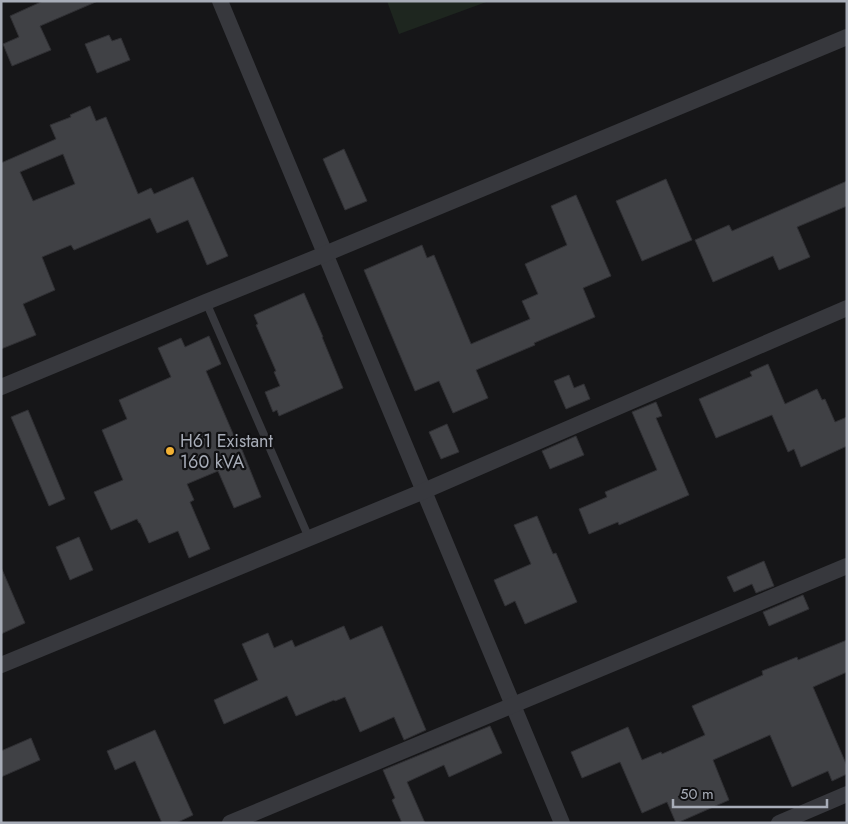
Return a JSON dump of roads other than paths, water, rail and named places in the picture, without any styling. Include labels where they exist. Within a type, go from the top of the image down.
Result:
[{"type":"street","points":[[220,1],[562,823]]},
{"type":"street","points":[[1,387],[847,37]]},
{"type":"street","points":[[1,664],[424,491],[847,308]]},
{"type":"street","points":[[230,823],[847,566]]},
{"type":"street","points":[[779,823],[847,794]]},
{"type":"lane","points":[[206,302],[309,538]]},
{"type":"place","name":"H61 Existant 160 kVA","points":[[170,451]]}]
